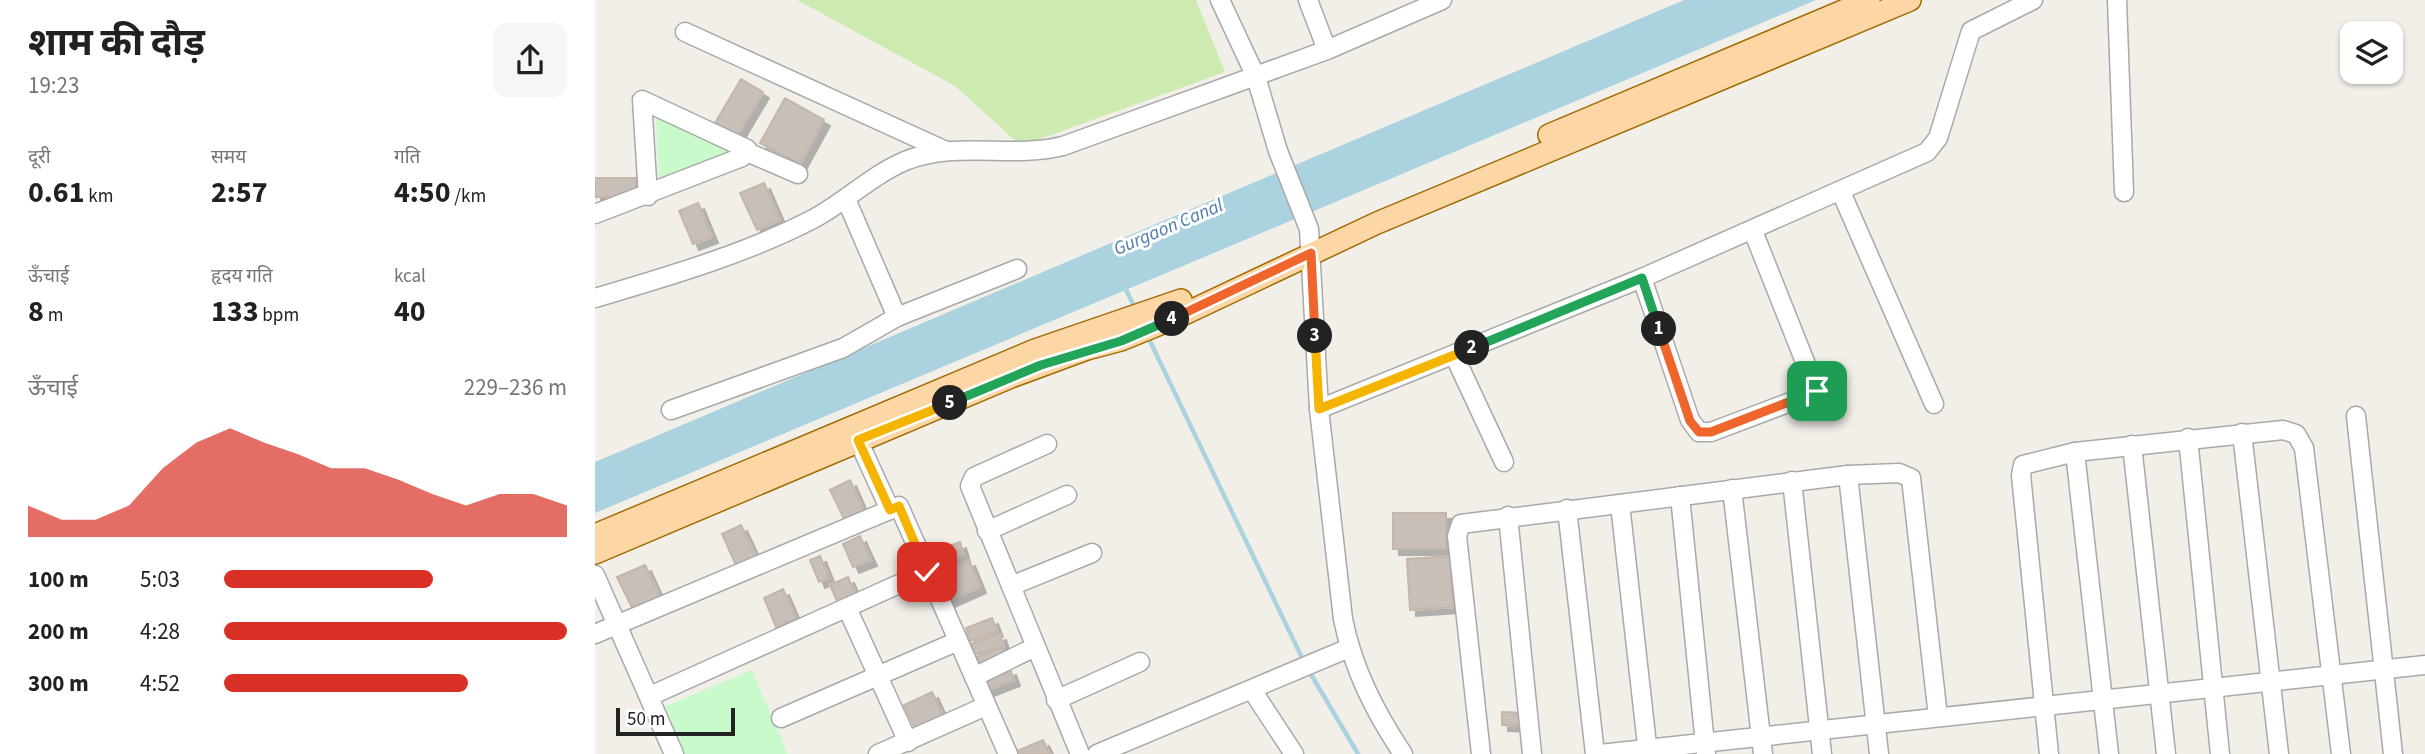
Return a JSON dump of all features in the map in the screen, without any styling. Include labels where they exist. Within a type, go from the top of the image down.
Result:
[{"type":"main road","points":[[595,553],[858,440],[1177,310],[1310,238],[1869,0]]},
{"type":"main road","points":[[1310,238],[1910,0]]},
{"type":"main road","points":[[595,535],[1035,350],[1118,333]]},
{"type":"street","points":[[1220,0],[1256,77],[1310,238],[1319,409],[1349,648],[1372,703],[1403,754]]},
{"type":"street","points":[[1308,0],[1327,50]]},
{"type":"street","points":[[595,298],[721,258],[790,230],[906,161],[946,151],[1051,149],[1327,50],[1442,0]]},
{"type":"street","points":[[1319,409],[1753,231],[1842,192],[1933,147],[1971,31],[2033,0]]},
{"type":"street","points":[[2117,0],[2125,192]]},
{"type":"street","points":[[685,32],[946,151]]},
{"type":"street","points":[[648,196],[642,100],[745,146],[747,152],[798,174]]},
{"type":"street","points":[[595,214],[648,196],[742,157],[747,152]]},
{"type":"street","points":[[1842,192],[1934,404]]},
{"type":"street","points":[[846,199],[897,317]]},
{"type":"street","points":[[1642,278],[1690,421],[1699,432],[1711,432],[1817,391],[1753,231]]},
{"type":"street","points":[[671,410],[713,398],[843,348],[871,335],[897,317],[1017,269]]},
{"type":"street","points":[[1454,355],[1504,462]]},
{"type":"street","points":[[2357,416],[2393,754]]},
{"type":"street","points":[[2049,754],[2021,469],[2027,461],[2075,452],[2187,438],[2283,430],[2296,434],[2303,442],[2341,754]]},
{"type":"street","points":[[2242,433],[2279,754]]},
{"type":"street","points":[[2187,438],[2220,754]]},
{"type":"street","points":[[858,440],[890,510]]},
{"type":"street","points":[[1047,444],[972,480],[971,490],[1080,754]]},
{"type":"street","points":[[2132,445],[2166,754]]},
{"type":"street","points":[[2075,452],[2109,754]]},
{"type":"street","points":[[1481,754],[1458,537],[1459,527],[1466,521],[1848,475],[1899,473],[1911,478],[1938,717]]},
{"type":"street","points":[[1848,475],[1879,754]]},
{"type":"street","points":[[1792,481],[1822,754]]},
{"type":"street","points":[[1732,489],[1762,745]]},
{"type":"street","points":[[987,531],[1067,495]]},
{"type":"street","points":[[1680,496],[1705,748]]},
{"type":"street","points":[[1620,504],[1648,751]]},
{"type":"street","points":[[595,634],[899,506],[1007,754]]},
{"type":"street","points":[[1567,509],[1598,754],[1762,745],[1820,730],[2425,665]]},
{"type":"street","points":[[1508,516],[1532,754]]},
{"type":"street","points":[[1011,586],[1092,552]]},
{"type":"street","points":[[650,696],[848,610],[927,572]]},
{"type":"street","points":[[595,575],[674,754]]},
{"type":"street","points":[[848,610],[908,742]]},
{"type":"street","points":[[781,718],[958,641]]},
{"type":"street","points":[[974,677],[1035,648]]},
{"type":"street","points":[[1097,754],[1349,648]]},
{"type":"street","points":[[1056,700],[1140,663]]},
{"type":"street","points":[[1252,690],[1287,752]]},
{"type":"street","points":[[878,754],[986,706]]},
{"type":"green space","points":[[797,0],[1196,0],[1225,72],[1021,146],[955,86]]},
{"type":"green space","points":[[656,118],[740,153],[659,184]]},
{"type":"green space","points":[[752,670],[788,754],[675,754],[657,710]]},
{"type":"water","name":"Gurgaon Canal","points":[[1684,0],[1816,0],[595,513],[595,462]]},
{"type":"building","points":[[741,79],[763,92],[737,136],[715,123]]},
{"type":"building","points":[[785,98],[824,120],[800,164],[760,143]]},
{"type":"building","points":[[595,178],[636,178],[636,197],[595,197]]},
{"type":"building","points":[[764,183],[780,220],[757,230],[740,193]]},
{"type":"building","points":[[698,203],[712,237],[693,244],[679,211]]},
{"type":"building","points":[[850,480],[866,516],[847,525],[830,490]]},
{"type":"building","points":[[1393,513],[1446,513],[1446,549],[1393,549]]},
{"type":"building","points":[[741,525],[759,563],[739,572],[722,534]]},
{"type":"building","points":[[860,536],[871,560],[853,567],[843,544]]},
{"type":"building","points":[[960,542],[964,555],[938,565],[933,552]]},
{"type":"building","points":[[820,556],[829,578],[819,582],[810,560]]},
{"type":"building","points":[[1450,556],[1453,607],[1410,610],[1407,559]]},
{"type":"building","points":[[969,560],[980,587],[949,601],[937,574]]},
{"type":"building","points":[[645,565],[662,602],[635,614],[617,577]]},
{"type":"building","points":[[848,577],[858,600],[840,608],[830,585]]},
{"type":"building","points":[[783,589],[796,619],[776,627],[764,598]]},
{"type":"building","points":[[992,618],[997,631],[970,641],[966,628]]},
{"type":"building","points":[[1000,634],[1004,646],[974,655],[971,644]]},
{"type":"building","points":[[1002,647],[1006,658],[981,667],[977,657]]},
{"type":"building","points":[[1010,669],[1014,680],[988,690],[983,679]]},
{"type":"building","points":[[932,692],[945,720],[917,733],[904,705]]},
{"type":"building","points":[[1502,712],[1525,713],[1524,726],[1502,725]]},
{"type":"building","points":[[1043,740],[1050,754],[1015,754],[1015,752]]},
{"type":"waterway","points":[[1124,286],[1136,310]]},
{"type":"waterway","points":[[1148,337],[1305,664]]},
{"type":"waterway","points":[[1309,671],[1358,754]]},
{"type":"route","points":[[927,572],[899,506],[890,510],[858,440],[1041,365],[1102,344],[1121,341],[1180,316],[1311,253],[1319,409],[1642,278],[1690,421],[1699,432],[1711,432],[1817,391]]}]
